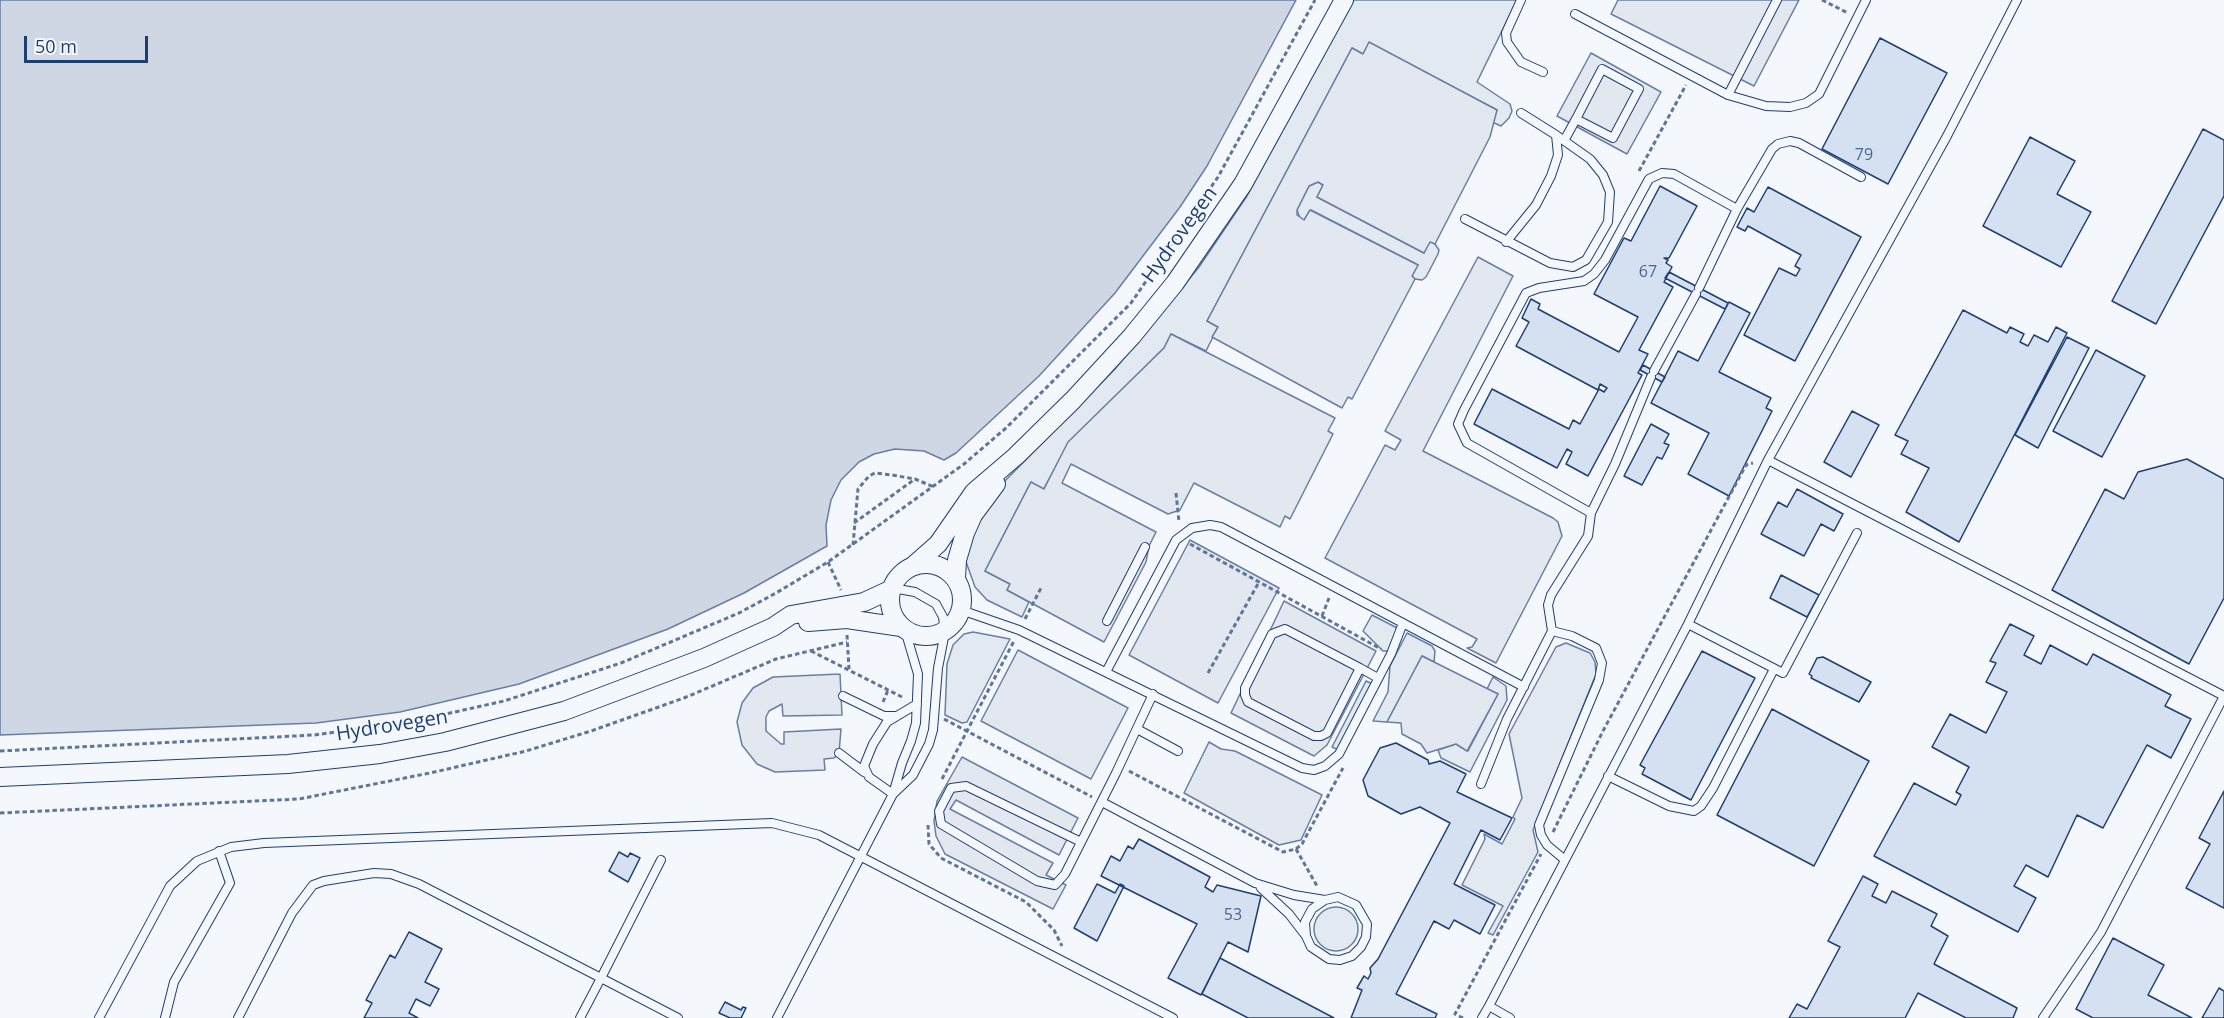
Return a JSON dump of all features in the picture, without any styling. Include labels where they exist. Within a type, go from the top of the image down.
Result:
[{"type":"street","name":"Hydrovegen","points":[[0,777],[288,764],[380,754],[445,742],[576,707],[652,679],[773,627],[791,615],[864,602],[892,588],[896,579],[938,544],[974,492],[1008,464],[1113,357],[1196,256],[1263,151],[1344,0]]},
{"type":"street","name":"Hydrovegen","points":[[961,610],[961,589],[956,579],[957,560],[964,533],[1008,464]]},
{"type":"street","points":[[913,567],[924,564],[937,565],[956,579]]},
{"type":"street","points":[[892,588],[891,609],[903,628]]},
{"type":"street","points":[[945,632],[956,622],[961,610]]},
{"type":"street","name":"Hydrovegen","points":[[773,627],[847,619],[903,628],[918,636],[932,636],[945,632]]},
{"type":"lane","points":[[1521,0],[1506,33],[1507,42],[1521,62],[1543,72]]},
{"type":"lane","points":[[1728,95],[1777,0]]},
{"type":"lane","points":[[1575,14],[1728,95],[1766,106],[1790,108],[1806,103],[1819,94],[1866,0]]},
{"type":"lane","points":[[1482,1018],[1688,624],[1768,460],[1947,136],[2018,0]]},
{"type":"lane","points":[[1565,139],[1576,118],[1602,69],[1639,88],[1613,138],[1576,118]]},
{"type":"lane","points":[[1465,219],[1550,263],[1573,267],[1586,260],[1602,235],[1611,211],[1607,183],[1590,159],[1565,139],[1521,113]]},
{"type":"lane","points":[[1506,242],[1536,205],[1551,176],[1558,155],[1556,135]]},
{"type":"lane","points":[[1481,784],[1507,719],[1552,631],[1548,605],[1551,595],[1588,536],[1591,513],[1615,464],[1653,374],[1737,209],[1772,148],[1784,141],[1799,143],[1861,177]]},
{"type":"lane","points":[[1591,513],[1467,443],[1458,424],[1464,410],[1526,293],[1539,288],[1584,281],[1594,274],[1605,260],[1648,179],[1662,173],[1674,174],[1737,209]]},
{"type":"lane","points":[[1768,460],[2224,696],[2101,932],[2043,1018]]},
{"type":"lane","points":[[1106,672],[1166,558],[1183,533],[1200,526],[1221,527],[1524,687]]},
{"type":"lane","points":[[1688,624],[1783,673],[1857,533]]},
{"type":"lane","points":[[1107,621],[1145,547]]},
{"type":"lane","points":[[892,588],[915,592],[936,604],[943,617],[945,632],[938,668],[934,722],[928,744],[914,775],[893,794]]},
{"type":"lane","points":[[961,610],[1019,630],[1302,768],[1314,770],[1325,766],[1339,754],[1391,654],[1403,623]]},
{"type":"lane","points":[[777,1018],[893,794],[911,741],[917,704],[916,663],[903,628]]},
{"type":"lane","points":[[1360,668],[1327,733],[1321,736],[1314,736],[1248,702],[1245,695],[1245,688],[1272,634],[1284,629],[1360,668],[1378,678]]},
{"type":"lane","points":[[1552,631],[1572,636],[1596,648],[1602,663],[1596,689],[1539,825],[1546,844],[1565,860]]},
{"type":"lane","points":[[1608,776],[1669,806],[1694,811],[1701,806],[1713,788],[1774,669]]},
{"type":"lane","points":[[1081,842],[966,786],[951,788],[939,811],[940,824],[1037,881],[1055,885],[1065,874],[1102,802],[1153,694]]},
{"type":"lane","points":[[843,696],[884,716],[896,716]]},
{"type":"lane","points":[[865,772],[864,766],[882,728],[896,716],[917,704]]},
{"type":"lane","points":[[1137,729],[1178,751]]},
{"type":"lane","points":[[839,753],[893,794]]},
{"type":"lane","points":[[1102,802],[1255,883],[1294,895],[1324,900],[1338,897],[1347,899],[1356,905],[1364,915],[1367,924],[1366,937],[1361,947],[1352,956],[1340,960],[1329,959],[1311,947],[1285,909],[1255,883]]},
{"type":"lane","points":[[99,1018],[170,886],[190,866],[219,851],[264,843],[772,823],[813,832],[1173,1018]]},
{"type":"lane","points":[[165,1018],[174,982],[230,883],[219,851]]},
{"type":"lane","points":[[580,1018],[661,860]]},
{"type":"lane","points":[[238,1018],[292,913],[313,885],[374,873],[391,874],[419,884],[678,1018]]},
{"type":"lane","points":[[1305,936],[1308,915],[1324,900]]},
{"type":"lane","points":[[1488,1006],[1510,1018]]},
{"type":"path","points":[[0,751],[333,733],[410,722],[504,701],[639,656],[739,613],[828,562],[934,487],[1006,428],[1131,303],[1218,177],[1315,0]]},
{"type":"path","points":[[1822,0],[1857,18]]},
{"type":"path","points":[[1638,174],[1691,75]]},
{"type":"path","points":[[1462,1018],[1455,1014],[1746,465],[1768,460]]},
{"type":"path","points":[[853,544],[858,489],[869,476],[880,473],[915,479],[934,487]]},
{"type":"path","points":[[854,523],[915,479]]},
{"type":"path","points":[[1176,493],[1177,516],[1190,544],[1391,654]]},
{"type":"path","points":[[1208,673],[1259,582]]},
{"type":"path","points":[[1322,616],[1333,586]]},
{"type":"path","points":[[803,651],[822,654],[906,698]]},
{"type":"path","points":[[944,718],[1102,802]]},
{"type":"path","points":[[1296,849],[1324,900]]},
{"type":"shaded area","points":[[0,0],[1296,0],[1207,166],[1180,207],[1115,293],[1039,376],[956,453],[944,460],[924,451],[895,449],[874,454],[859,462],[841,480],[831,500],[826,525],[827,546],[744,593],[668,629],[519,684],[400,712],[316,723],[0,735]]},
{"type":"shaded area","points":[[1354,0],[1517,0],[1477,82],[1510,104],[1512,111],[1509,118],[1501,126],[1492,122],[1497,110],[1369,43],[1363,54],[1352,48],[1207,321],[1218,327],[1206,351],[1171,334],[1164,348],[1069,442],[1043,490],[1031,482],[985,571],[1010,584],[1007,590],[1029,602],[1022,617],[987,600],[975,587],[965,559],[968,541],[1002,484],[1115,369],[1199,267],[1247,196]]},
{"type":"shaded area","points":[[1618,0],[1799,0],[1754,86],[1611,14]]},
{"type":"shaded area","points":[[1369,42],[1497,110],[1490,137],[1435,244],[1430,242],[1424,253],[1317,197],[1323,185],[1318,182],[1309,186],[1297,210],[1297,215],[1304,220],[1310,210],[1418,265],[1412,276],[1415,279],[1352,399],[1348,397],[1342,408],[1212,337],[1218,327],[1207,321],[1352,48],[1363,54]]},
{"type":"shaded area","points":[[1591,53],[1661,92],[1627,154],[1557,116]]},
{"type":"shaded area","points":[[1318,182],[1323,185],[1317,197],[1424,253],[1430,241],[1435,244],[1439,250],[1438,254],[1426,277],[1422,280],[1415,279],[1412,276],[1418,265],[1311,210],[1304,221],[1300,218],[1297,210],[1309,186]]},
{"type":"shaded area","points":[[1478,257],[1513,276],[1423,451],[1553,518],[1558,522],[1562,536],[1496,663],[1467,648],[1472,647],[1477,639],[1325,558],[1385,445],[1395,450],[1401,440],[1385,431]]},
{"type":"shaded area","points":[[1171,334],[1335,418],[1328,431],[1333,434],[1290,519],[1285,516],[1280,527],[1194,483],[1180,510],[1168,514],[1071,464],[1062,483],[1156,532],[1149,546],[1146,562],[1104,642],[1007,590],[1010,584],[985,571],[1031,482],[1044,489],[1068,442],[1164,348]]},
{"type":"shaded area","points":[[1190,540],[1279,588],[1218,703],[1129,655]]},
{"type":"shaded area","points":[[1284,601],[1376,651],[1327,745],[1314,756],[1231,713]]},
{"type":"shaded area","points":[[1372,615],[1401,630],[1388,651],[1383,651],[1363,631]]},
{"type":"shaded area","points":[[973,632],[1010,639],[967,722],[962,723],[945,715],[947,664],[953,645],[964,634]]},
{"type":"shaded area","points":[[1407,633],[1432,646],[1435,651],[1434,662],[1422,656],[1387,722],[1373,721],[1388,692],[1390,666]]},
{"type":"shaded area","points":[[1566,643],[1590,653],[1595,662],[1596,674],[1533,830],[1538,852],[1493,935],[1488,933],[1503,906],[1462,885],[1485,839],[1484,834],[1502,844],[1515,819],[1513,817],[1522,798],[1509,734],[1556,647]]},
{"type":"shaded area","points":[[1018,650],[1128,708],[1091,779],[981,721]]},
{"type":"shaded area","points":[[1422,656],[1498,694],[1467,751],[1456,744],[1427,753],[1421,744],[1402,734],[1401,723],[1387,722]]},
{"type":"shaded area","points":[[840,674],[842,715],[783,716],[782,704],[769,711],[766,717],[766,731],[781,744],[784,744],[784,732],[841,729],[839,753],[834,758],[824,759],[825,770],[775,772],[757,764],[742,745],[737,722],[742,703],[753,688],[773,677]]},
{"type":"shaded area","points":[[1493,677],[1506,686],[1507,700],[1470,772],[1441,758],[1438,750],[1456,744],[1468,751],[1498,694],[1487,689]]},
{"type":"shaded area","points":[[1366,681],[1375,685],[1341,751],[1332,747]]},
{"type":"shaded area","points":[[1209,742],[1221,749],[1235,751],[1322,795],[1301,840],[1279,845],[1184,793]]},
{"type":"shaded area","points":[[962,757],[1078,818],[1059,855],[956,800],[950,809],[1053,863],[1046,875],[1066,885],[1053,909],[945,854],[936,836],[934,821],[937,801]]},
{"type":"shaded area","points":[[1336,907],[1351,914],[1358,929],[1351,944],[1336,951],[1321,944],[1314,929],[1321,914]]},
{"type":"building","points":[[1880,38],[1947,73],[1888,184],[1822,149]]},
{"type":"building","points":[[2203,129],[2224,140],[2224,196],[2156,324],[2112,301]]},
{"type":"building","points":[[2030,137],[2075,161],[2057,194],[2091,212],[2061,267],[1983,226]]},
{"type":"building","points":[[1660,186],[1697,206],[1669,258],[1664,258],[1668,260],[1666,263],[1672,267],[1664,282],[1673,287],[1639,350],[1648,354],[1638,373],[1642,375],[1588,476],[1566,464],[1572,452],[1567,449],[1557,468],[1474,424],[1492,389],[1569,429],[1573,420],[1580,424],[1599,389],[1604,392],[1607,388],[1600,384],[1598,390],[1516,346],[1529,322],[1522,318],[1531,299],[1540,304],[1538,309],[1619,352],[1638,317],[1594,294],[1624,238],[1631,241]]},
{"type":"building","points":[[1768,187],[1861,237],[1795,361],[1744,335],[1779,268],[1796,276],[1800,269],[1795,266],[1801,255],[1748,226],[1745,231],[1737,227],[1747,208],[1754,212]]},
{"type":"building","points":[[1669,272],[1728,303],[1725,309],[1665,278]]},
{"type":"building","points":[[1729,302],[1750,313],[1719,372],[1771,398],[1766,408],[1772,411],[1729,496],[1688,474],[1709,433],[1651,403],[1678,351],[1698,361]]},
{"type":"building","points":[[1963,310],[2007,333],[2010,327],[2024,334],[2020,342],[2028,346],[2034,335],[2048,342],[2056,327],[2067,333],[1959,542],[1906,512],[1929,468],[1901,454],[1908,441],[1895,435]]},
{"type":"building","points":[[2067,337],[2089,348],[2038,448],[2015,435]]},
{"type":"building","points":[[2096,350],[2145,376],[2102,457],[2053,431]]},
{"type":"building","points":[[1643,365],[1665,377],[1662,382],[1640,370]]},
{"type":"building","points":[[1852,411],[1879,425],[1851,477],[1824,462]]},
{"type":"building","points":[[1651,424],[1669,434],[1664,443],[1669,445],[1662,459],[1657,457],[1642,485],[1624,476]]},
{"type":"building","points":[[2187,459],[2224,479],[2224,598],[2189,664],[2052,590],[2105,489],[2124,499],[2138,472]]},
{"type":"building","points":[[1797,489],[1843,514],[1834,531],[1821,524],[1804,556],[1761,534],[1778,502],[1787,507]]},
{"type":"building","points":[[1781,575],[1819,595],[1807,617],[1770,598]]},
{"type":"building","points":[[2010,624],[2034,636],[2024,655],[2041,664],[2050,645],[2087,665],[2093,654],[2171,695],[2165,706],[2191,719],[2171,758],[2147,745],[2103,828],[2077,815],[2048,877],[2026,865],[2014,886],[2036,898],[2018,932],[1874,856],[1914,783],[1956,805],[1961,795],[1956,792],[1969,767],[1932,747],[1950,714],[1986,733],[2007,692],[1986,682],[1996,663],[1990,661]]},
{"type":"building","points":[[1702,651],[1755,678],[1691,800],[1642,774],[1645,768],[1640,765]]},
{"type":"building","points":[[1823,657],[1871,682],[1859,702],[1811,678],[1809,674],[1817,658]]},
{"type":"building","points":[[1772,709],[1869,761],[1814,866],[1717,815]]},
{"type":"building","points":[[1396,743],[1428,760],[1429,764],[1440,761],[1466,774],[1457,792],[1512,818],[1500,840],[1481,830],[1454,884],[1495,905],[1480,934],[1454,920],[1449,929],[1434,921],[1396,994],[1437,1014],[1435,1018],[1351,1018],[1362,990],[1357,988],[1364,976],[1368,979],[1371,973],[1370,968],[1378,959],[1450,823],[1420,807],[1401,814],[1368,796],[1363,780],[1380,748]]},
{"type":"building","points":[[2224,791],[2224,908],[2186,888],[2210,844],[2199,838]]},
{"type":"building","points":[[1139,839],[1210,877],[1205,887],[1213,892],[1217,885],[1261,896],[1248,952],[1228,942],[1201,995],[1168,978],[1197,924],[1101,876],[1111,856],[1120,861],[1128,846],[1133,849]]},
{"type":"building","points":[[619,852],[628,857],[630,853],[640,858],[628,882],[609,871]]},
{"type":"building","points":[[1863,876],[1878,884],[1872,896],[1886,903],[1892,891],[1937,914],[1931,926],[1948,936],[1934,964],[2017,1008],[2013,1018],[1966,1018],[1918,993],[1905,1018],[1789,1018],[1797,1004],[1807,1009],[1840,947],[1828,941]]},
{"type":"building","points":[[1097,884],[1115,893],[1120,884],[1124,886],[1097,941],[1074,928]]},
{"type":"building","points":[[409,932],[442,949],[425,982],[439,989],[430,1006],[416,999],[409,1013],[418,1018],[364,1018],[372,1003],[366,1000],[390,955],[395,958]]},
{"type":"building","points":[[2113,938],[2164,965],[2148,995],[2192,1018],[2093,1018],[2076,1009]]},
{"type":"building","points":[[1220,958],[1334,1018],[1248,1018],[1202,994]]},
{"type":"building","points":[[2219,988],[2224,991],[2224,1018],[2202,1018]]},
{"type":"building","points":[[725,1002],[741,1010],[743,1007],[746,1008],[741,1018],[730,1018],[719,1013]]}]
